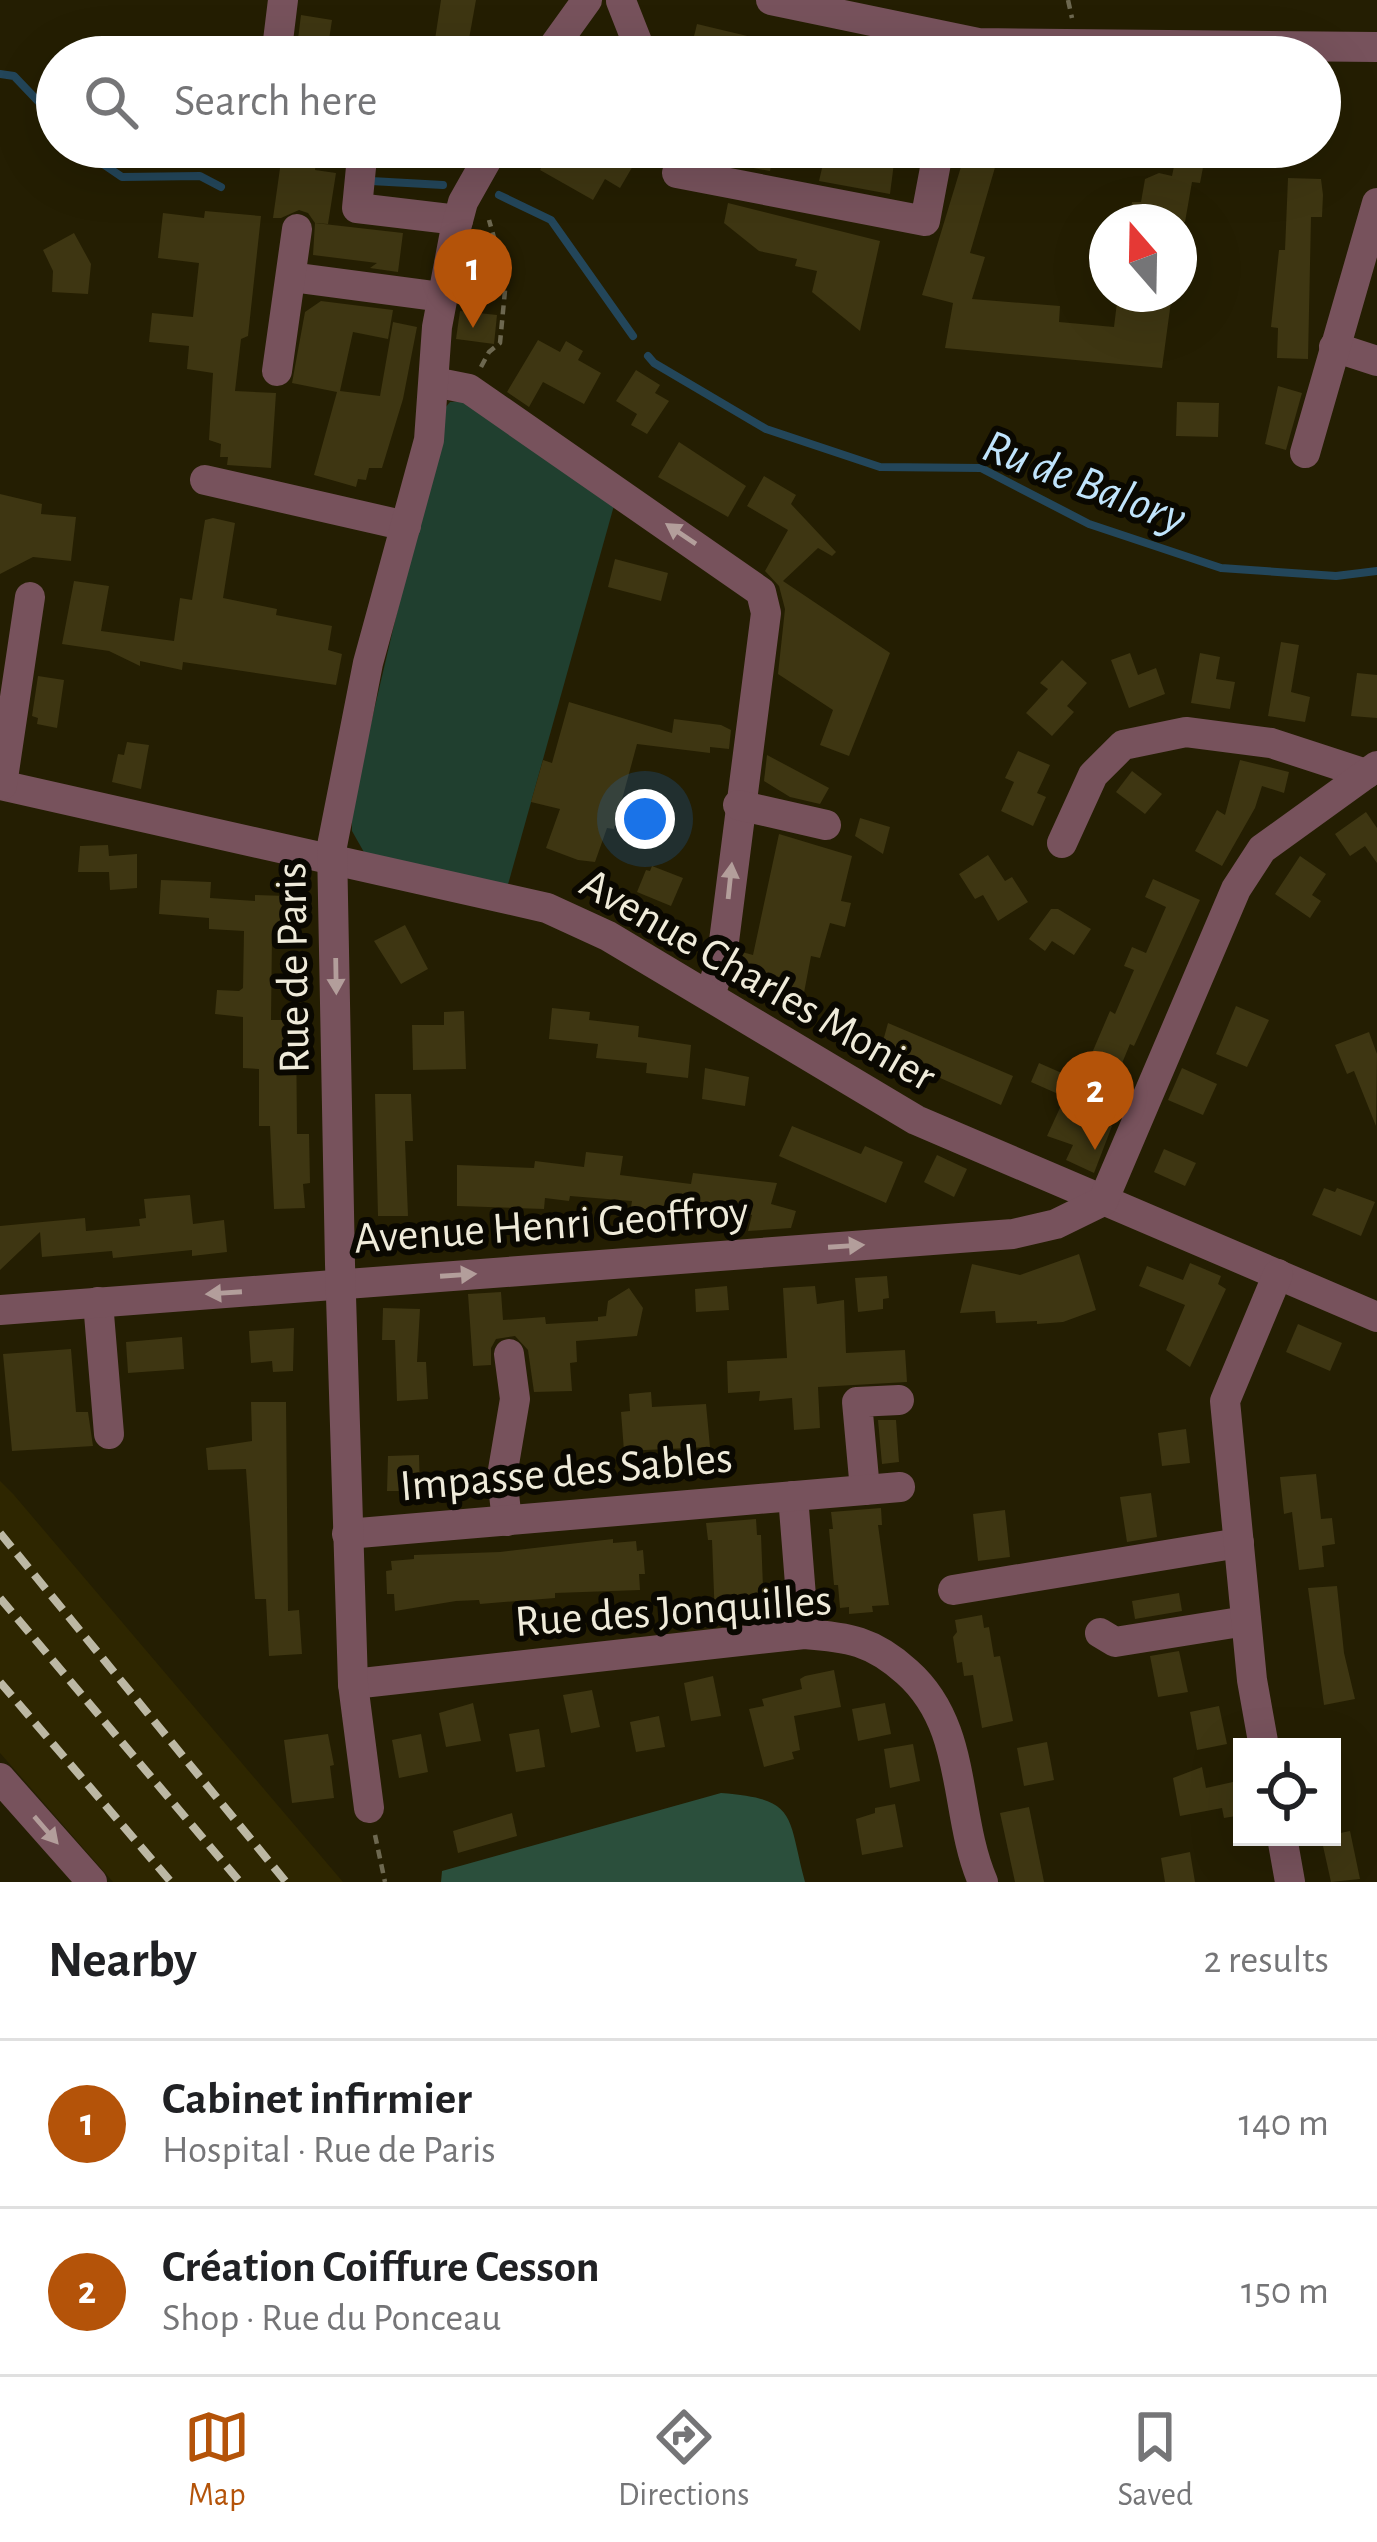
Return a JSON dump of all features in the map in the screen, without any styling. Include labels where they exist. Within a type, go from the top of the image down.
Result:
[{"type":"street","points":[[278,36],[284,0]]},
{"type":"street","points":[[561,36],[587,0]]},
{"type":"street","points":[[771,0],[894,13],[936,36]]},
{"type":"street","points":[[621,1],[635,36]]},
{"type":"street","points":[[1341,47],[1377,47]]},
{"type":"street","points":[[361,168],[357,208],[458,220]]},
{"type":"street","name":"Rue de Paris","points":[[369,1808],[353,1684],[347,1534],[332,846],[368,663],[429,440],[442,297],[458,220],[482,168]]},
{"type":"street","points":[[676,173],[925,221],[935,168]]},
{"type":"street","points":[[1305,453],[1377,203]]},
{"type":"street","points":[[277,370],[298,229]]},
{"type":"street","points":[[291,277],[442,297]]},
{"type":"street","points":[[1334,347],[1377,362]]},
{"type":"street","points":[[434,382],[469,389],[761,592],[766,613],[722,957],[710,996]]},
{"type":"street","points":[[206,480],[406,526]]},
{"type":"street","points":[[1,785],[30,597]]},
{"type":"street","points":[[1062,843],[1093,776],[1123,745],[1186,731],[1271,743],[1371,770]]},
{"type":"street","points":[[1103,1201],[1236,889],[1262,850],[1371,770]]},
{"type":"street","name":"Avenue Charles Monier","points":[[1,785],[547,908],[608,936],[916,1120],[1377,1318]]},
{"type":"street","points":[[738,805],[826,825]]},
{"type":"street","name":"Avenue Henri Geoffroy","points":[[0,1310],[1012,1234],[1056,1224],[1103,1201]]},
{"type":"street","points":[[1262,1738],[1252,1680],[1226,1401],[1278,1274]]},
{"type":"street","points":[[98,1302],[109,1434]]},
{"type":"street","points":[[507,1521],[502,1475],[514,1399],[508,1354]]},
{"type":"street","points":[[865,1490],[857,1402],[899,1400]]},
{"type":"street","name":"Impasse des Sables","points":[[347,1534],[901,1487]]},
{"type":"street","name":"Impasse des Sables","points":[[793,1496],[804,1634]]},
{"type":"street","points":[[953,1590],[1239,1544]]},
{"type":"street","points":[[1100,1633],[1114,1642],[1246,1621]]},
{"type":"street","name":"Rue des Jonquilles","points":[[353,1684],[804,1634],[849,1637],[895,1660],[933,1700],[956,1762],[983,1882]]},
{"type":"street","points":[[0,1778],[92,1882]]},
{"type":"street","points":[[1284,1846],[1290,1882]]},
{"type":"path","points":[[369,1808],[385,1882]]},
{"type":"shaded area","points":[[0,1481],[343,1882],[113,1882],[0,1753]]},
{"type":"green space","points":[[463,401],[615,502],[507,888],[365,854],[352,831],[352,804],[445,408],[450,402]]},
{"type":"green space","points":[[721,1793],[764,1800],[785,1814],[805,1882],[441,1882],[442,1871]]},
{"type":"building","points":[[441,0],[476,0],[470,36],[436,36]]},
{"type":"building","points":[[301,15],[332,20],[330,36],[298,36]]},
{"type":"building","points":[[697,24],[747,36],[694,36]]},
{"type":"building","points":[[280,168],[336,173],[328,224],[315,223],[299,210],[273,218]]},
{"type":"building","points":[[632,168],[620,188],[605,179],[593,200],[540,170]]},
{"type":"building","points":[[822,168],[893,168],[890,194],[819,181]]},
{"type":"building","points":[[961,168],[995,168],[970,253],[985,257],[972,299],[1060,306],[1059,322],[1114,327],[1116,312],[1170,312],[1162,368],[945,348],[953,303],[922,295]]},
{"type":"building","points":[[1174,168],[1203,168],[1200,183],[1192,182],[1188,204],[1132,204],[1141,202],[1145,179],[1159,173],[1172,176]]},
{"type":"building","points":[[1288,178],[1321,179],[1323,195],[1322,217],[1311,217],[1308,359],[1277,358],[1278,328],[1271,327],[1279,250],[1285,250]]},
{"type":"building","points":[[728,203],[880,241],[860,331],[812,292],[817,271],[795,266],[797,259],[759,251],[724,223]]},
{"type":"building","points":[[205,211],[261,216],[248,336],[241,339],[235,391],[276,393],[271,468],[227,465],[228,457],[220,457],[221,444],[209,440],[213,373],[187,369],[189,346],[149,342],[152,313],[193,317],[199,263],[158,258],[163,213],[204,218]]},
{"type":"building","points":[[315,223],[403,233],[398,272],[370,268],[377,263],[313,255]]},
{"type":"building","points":[[74,233],[91,264],[88,294],[52,292],[53,271],[43,250]]},
{"type":"building","points":[[321,301],[393,310],[388,339],[353,332],[340,391],[380,396],[393,322],[417,327],[403,399],[382,468],[369,468],[366,480],[358,479],[356,487],[314,475],[337,392],[292,383],[305,312]]},
{"type":"building","points":[[460,311],[497,315],[494,344],[456,339]]},
{"type":"building","points":[[538,340],[560,352],[566,341],[583,351],[578,360],[601,373],[584,404],[543,382],[529,407],[507,392]]},
{"type":"building","points":[[636,370],[660,385],[655,393],[669,401],[647,434],[631,425],[637,414],[616,401]]},
{"type":"building","points":[[1278,386],[1302,393],[1286,450],[1265,444]]},
{"type":"building","points":[[1177,402],[1219,403],[1218,437],[1176,436]]},
{"type":"building","points":[[679,442],[746,486],[728,517],[658,477]]},
{"type":"building","points":[[764,476],[796,495],[791,504],[836,552],[832,556],[818,548],[783,581],[890,653],[849,756],[820,745],[833,710],[778,674],[785,609],[779,586],[765,571],[788,530],[747,506]]},
{"type":"building","points":[[0,494],[42,504],[41,514],[76,517],[71,561],[33,557],[0,574]]},
{"type":"building","points":[[205,520],[235,523],[223,598],[332,626],[328,650],[342,654],[336,685],[183,662],[182,670],[140,661],[140,666],[109,651],[62,644],[74,581],[109,586],[101,631],[174,641],[180,598],[192,600]]},
{"type":"building","points":[[615,559],[668,573],[661,601],[608,587]]},
{"type":"building","points":[[1281,642],[1299,645],[1291,692],[1310,697],[1305,722],[1268,716]]},
{"type":"building","points":[[1130,653],[1138,675],[1156,668],[1165,694],[1129,708],[1111,660]]},
{"type":"building","points":[[1200,653],[1220,657],[1216,679],[1235,682],[1230,709],[1191,703]]},
{"type":"building","points":[[1062,660],[1087,683],[1067,706],[1074,712],[1052,736],[1026,713],[1048,689],[1040,683]]},
{"type":"building","points":[[1357,673],[1377,675],[1377,718],[1351,716]]},
{"type":"building","points":[[38,676],[64,680],[57,728],[37,724],[38,718],[32,716]]},
{"type":"building","points":[[569,702],[672,733],[674,719],[721,725],[731,730],[729,749],[710,747],[710,753],[637,744],[614,829],[607,828],[595,862],[578,860],[546,848],[560,809],[531,802],[543,760],[552,763]]},
{"type":"building","points":[[127,742],[149,745],[141,789],[112,782],[118,754],[124,755]]},
{"type":"building","points":[[1018,751],[1050,765],[1037,793],[1046,797],[1033,826],[1001,811],[1014,782],[1005,778]]},
{"type":"building","points":[[767,755],[829,788],[820,804],[790,797],[764,781]]},
{"type":"building","points":[[1240,760],[1289,772],[1284,793],[1262,786],[1222,866],[1195,851],[1217,810],[1225,815]]},
{"type":"building","points":[[1132,771],[1162,794],[1145,814],[1116,792]]},
{"type":"building","points":[[1366,812],[1377,828],[1377,863],[1365,846],[1350,856],[1335,834]]},
{"type":"building","points":[[860,818],[890,827],[883,854],[855,836]]},
{"type":"building","points":[[779,834],[852,856],[841,901],[851,903],[845,927],[830,923],[820,958],[811,956],[803,998],[736,979],[742,952],[753,955]]},
{"type":"building","points":[[108,845],[109,856],[137,854],[137,888],[110,890],[109,872],[78,872],[80,846]]},
{"type":"building","points":[[988,855],[1005,881],[1012,877],[1028,902],[998,921],[983,895],[975,899],[959,874]]},
{"type":"building","points":[[1300,856],[1326,874],[1312,895],[1321,901],[1310,918],[1275,894]]},
{"type":"building","points":[[652,866],[683,878],[671,906],[637,892]]},
{"type":"building","points":[[1153,879],[1200,900],[1134,1046],[1130,1044],[1113,1085],[1105,1081],[1088,1116],[1112,1126],[1094,1173],[1066,1160],[1073,1145],[1047,1136],[1065,1097],[1031,1082],[1039,1063],[1080,1081],[1110,1011],[1115,1014],[1134,970],[1124,966],[1132,947],[1146,953],[1166,907],[1145,897]]},
{"type":"building","points":[[161,880],[211,882],[210,898],[255,901],[255,895],[287,896],[286,936],[272,935],[271,1020],[296,1020],[297,1134],[309,1134],[310,1183],[303,1184],[305,1208],[274,1209],[270,1126],[259,1126],[259,1069],[243,1068],[243,1017],[215,1014],[217,990],[243,988],[244,931],[209,929],[209,918],[159,914]]},
{"type":"building","points":[[1051,909],[1091,929],[1074,955],[1052,941],[1045,951],[1029,939]]},
{"type":"building","points":[[405,925],[428,969],[401,984],[374,941]]},
{"type":"building","points":[[1236,1006],[1269,1020],[1247,1067],[1216,1054]]},
{"type":"building","points":[[552,1008],[590,1012],[589,1020],[639,1026],[638,1037],[691,1045],[688,1078],[646,1073],[647,1063],[596,1058],[598,1044],[549,1039]]},
{"type":"building","points":[[464,1011],[466,1069],[413,1070],[412,1025],[444,1025],[444,1012]]},
{"type":"building","points":[[888,1023],[1013,1076],[1001,1105],[920,1069],[922,1064],[880,1052]]},
{"type":"building","points":[[1369,1032],[1377,1054],[1376,1126],[1354,1071],[1347,1074],[1335,1045]]},
{"type":"building","points":[[705,1068],[749,1077],[745,1106],[702,1099]]},
{"type":"building","points":[[1182,1068],[1217,1084],[1203,1115],[1168,1100]]},
{"type":"building","points":[[375,1094],[411,1094],[413,1141],[405,1141],[408,1216],[378,1216]]},
{"type":"building","points":[[792,1126],[861,1154],[865,1146],[903,1162],[886,1203],[779,1156]]},
{"type":"building","points":[[1164,1149],[1196,1163],[1185,1186],[1154,1172]]},
{"type":"building","points":[[586,1152],[623,1156],[620,1175],[691,1184],[693,1173],[777,1183],[771,1204],[796,1211],[791,1228],[748,1231],[752,1215],[678,1203],[677,1212],[631,1207],[632,1201],[570,1196],[569,1201],[545,1198],[544,1209],[457,1206],[457,1165],[534,1168],[535,1161],[584,1167]]},
{"type":"building","points":[[937,1155],[967,1169],[954,1197],[924,1182]]},
{"type":"building","points":[[1324,1188],[1375,1202],[1361,1236],[1312,1215]]},
{"type":"building","points":[[190,1195],[193,1224],[224,1220],[227,1252],[192,1256],[192,1250],[113,1258],[112,1251],[42,1257],[40,1232],[0,1270],[0,1226],[85,1218],[86,1231],[140,1226],[139,1219],[146,1218],[144,1199]]},
{"type":"building","points":[[1079,1254],[1096,1310],[1063,1322],[1037,1324],[996,1323],[995,1311],[960,1313],[972,1264],[1020,1275]]},
{"type":"building","points":[[1190,1263],[1221,1276],[1218,1284],[1226,1289],[1190,1367],[1166,1350],[1185,1305],[1139,1286],[1147,1266],[1183,1280]]},
{"type":"building","points":[[887,1276],[889,1298],[883,1299],[883,1309],[858,1312],[855,1278]]},
{"type":"building","points":[[727,1286],[729,1310],[696,1312],[695,1289]]},
{"type":"building","points":[[815,1286],[817,1304],[844,1300],[846,1353],[905,1350],[907,1382],[818,1387],[820,1428],[794,1430],[792,1398],[759,1401],[760,1391],[728,1393],[727,1361],[787,1358],[783,1288]]},
{"type":"building","points":[[629,1288],[643,1308],[637,1336],[576,1341],[577,1362],[570,1363],[572,1391],[534,1392],[528,1350],[515,1336],[496,1339],[491,1365],[473,1366],[468,1294],[501,1292],[503,1320],[545,1317],[546,1324],[598,1321],[606,1316],[608,1301]]},
{"type":"building","points":[[383,1308],[420,1309],[417,1362],[426,1362],[428,1399],[397,1401],[395,1340],[382,1340]]},
{"type":"building","points":[[1298,1324],[1342,1343],[1330,1371],[1286,1352]]},
{"type":"building","points":[[294,1328],[293,1371],[273,1372],[272,1361],[251,1363],[249,1331]]},
{"type":"building","points":[[182,1337],[184,1369],[128,1373],[126,1342]]},
{"type":"building","points":[[71,1349],[76,1412],[88,1412],[93,1446],[12,1451],[3,1354]]},
{"type":"building","points":[[651,1392],[652,1407],[706,1404],[710,1447],[624,1451],[621,1412],[630,1411],[629,1394]]},
{"type":"building","points":[[251,1402],[286,1402],[288,1611],[299,1610],[302,1654],[269,1656],[266,1599],[255,1599],[246,1469],[208,1470],[206,1448],[252,1441]]},
{"type":"building","points":[[878,1420],[896,1420],[899,1462],[882,1464]]},
{"type":"building","points":[[1186,1429],[1190,1463],[1162,1466],[1158,1433]]},
{"type":"building","points":[[419,1455],[420,1491],[387,1491],[388,1456]]},
{"type":"building","points":[[1316,1474],[1321,1519],[1332,1518],[1335,1544],[1322,1546],[1324,1567],[1299,1570],[1292,1512],[1284,1514],[1280,1477]]},
{"type":"building","points":[[1151,1493],[1157,1537],[1127,1542],[1120,1497]]},
{"type":"building","points":[[881,1508],[882,1525],[878,1525],[889,1605],[849,1614],[849,1607],[840,1608],[838,1585],[834,1585],[831,1512]]},
{"type":"building","points":[[1005,1510],[1010,1557],[978,1561],[973,1514]]},
{"type":"building","points":[[756,1519],[757,1535],[761,1535],[764,1614],[755,1620],[715,1620],[712,1540],[708,1540],[706,1523]]},
{"type":"building","points":[[613,1539],[613,1543],[636,1541],[637,1551],[643,1550],[645,1574],[639,1574],[640,1590],[555,1593],[555,1598],[480,1604],[479,1600],[456,1601],[395,1611],[394,1594],[387,1594],[386,1571],[392,1570],[391,1561],[414,1559],[414,1555],[500,1552]]},
{"type":"building","points":[[1337,1586],[1344,1653],[1355,1699],[1324,1705],[1308,1588]]},
{"type":"building","points":[[1179,1593],[1182,1611],[1135,1619],[1132,1601]]},
{"type":"building","points":[[982,1615],[994,1657],[1000,1656],[1013,1721],[982,1728],[973,1675],[964,1676],[962,1662],[957,1663],[953,1637],[955,1620]]},
{"type":"building","points":[[1179,1651],[1188,1692],[1158,1697],[1150,1656]]},
{"type":"building","points":[[834,1670],[841,1707],[794,1716],[800,1750],[792,1752],[794,1759],[764,1767],[749,1709],[764,1706],[762,1699],[802,1689],[800,1679],[805,1676]]},
{"type":"building","points":[[713,1676],[721,1716],[691,1721],[684,1683]]},
{"type":"building","points":[[592,1690],[600,1727],[571,1733],[563,1695]]},
{"type":"building","points":[[473,1703],[481,1741],[446,1747],[439,1713]]},
{"type":"building","points":[[885,1703],[891,1734],[858,1741],[852,1709]]},
{"type":"building","points":[[1219,1706],[1227,1744],[1197,1750],[1190,1712]]},
{"type":"building","points":[[659,1716],[665,1747],[636,1752],[630,1722]]},
{"type":"building","points":[[539,1729],[545,1767],[516,1772],[509,1734]]},
{"type":"building","points":[[328,1734],[334,1798],[292,1803],[284,1740]]},
{"type":"building","points":[[421,1734],[428,1772],[399,1778],[392,1740]]},
{"type":"building","points":[[1047,1742],[1054,1780],[1024,1786],[1017,1748]]},
{"type":"building","points":[[913,1744],[920,1781],[890,1788],[884,1749]]},
{"type":"building","points":[[1202,1767],[1206,1788],[1233,1782],[1233,1816],[1224,1818],[1222,1808],[1180,1816],[1173,1778]]},
{"type":"building","points":[[895,1804],[903,1847],[862,1855],[856,1819]]},
{"type":"building","points":[[1029,1807],[1044,1882],[1015,1882],[1000,1813]]},
{"type":"building","points":[[512,1813],[517,1836],[458,1853],[453,1831]]},
{"type":"building","points":[[1350,1831],[1360,1879],[1331,1882],[1323,1846],[1341,1846],[1341,1833]]},
{"type":"building","points":[[1190,1852],[1195,1882],[1165,1882],[1161,1858]]},
{"type":"waterway","name":"Ru de Balory","points":[[0,74],[14,76],[36,99]]},
{"type":"waterway","name":"Ru de Balory","points":[[109,168],[122,177],[200,176],[221,187]]},
{"type":"waterway","name":"Ru de Balory","points":[[371,181],[443,185]]},
{"type":"waterway","name":"Ru de Balory","points":[[499,195],[551,220],[633,336]]},
{"type":"waterway","name":"Ru de Balory","points":[[648,356],[766,429],[880,467],[981,468],[1089,524],[1221,568],[1336,576],[1377,571]]},
{"type":"railway","points":[[0,1533],[286,1882]]},
{"type":"railway","points":[[0,1598],[240,1882]]},
{"type":"railway","points":[[0,1682],[171,1882]]},
{"type":"place","name":"Cabinet infirmier","points":[[473,328]]},
{"type":"place","name":"Création Coiffure Cesson","points":[[1095,1150]]}]
